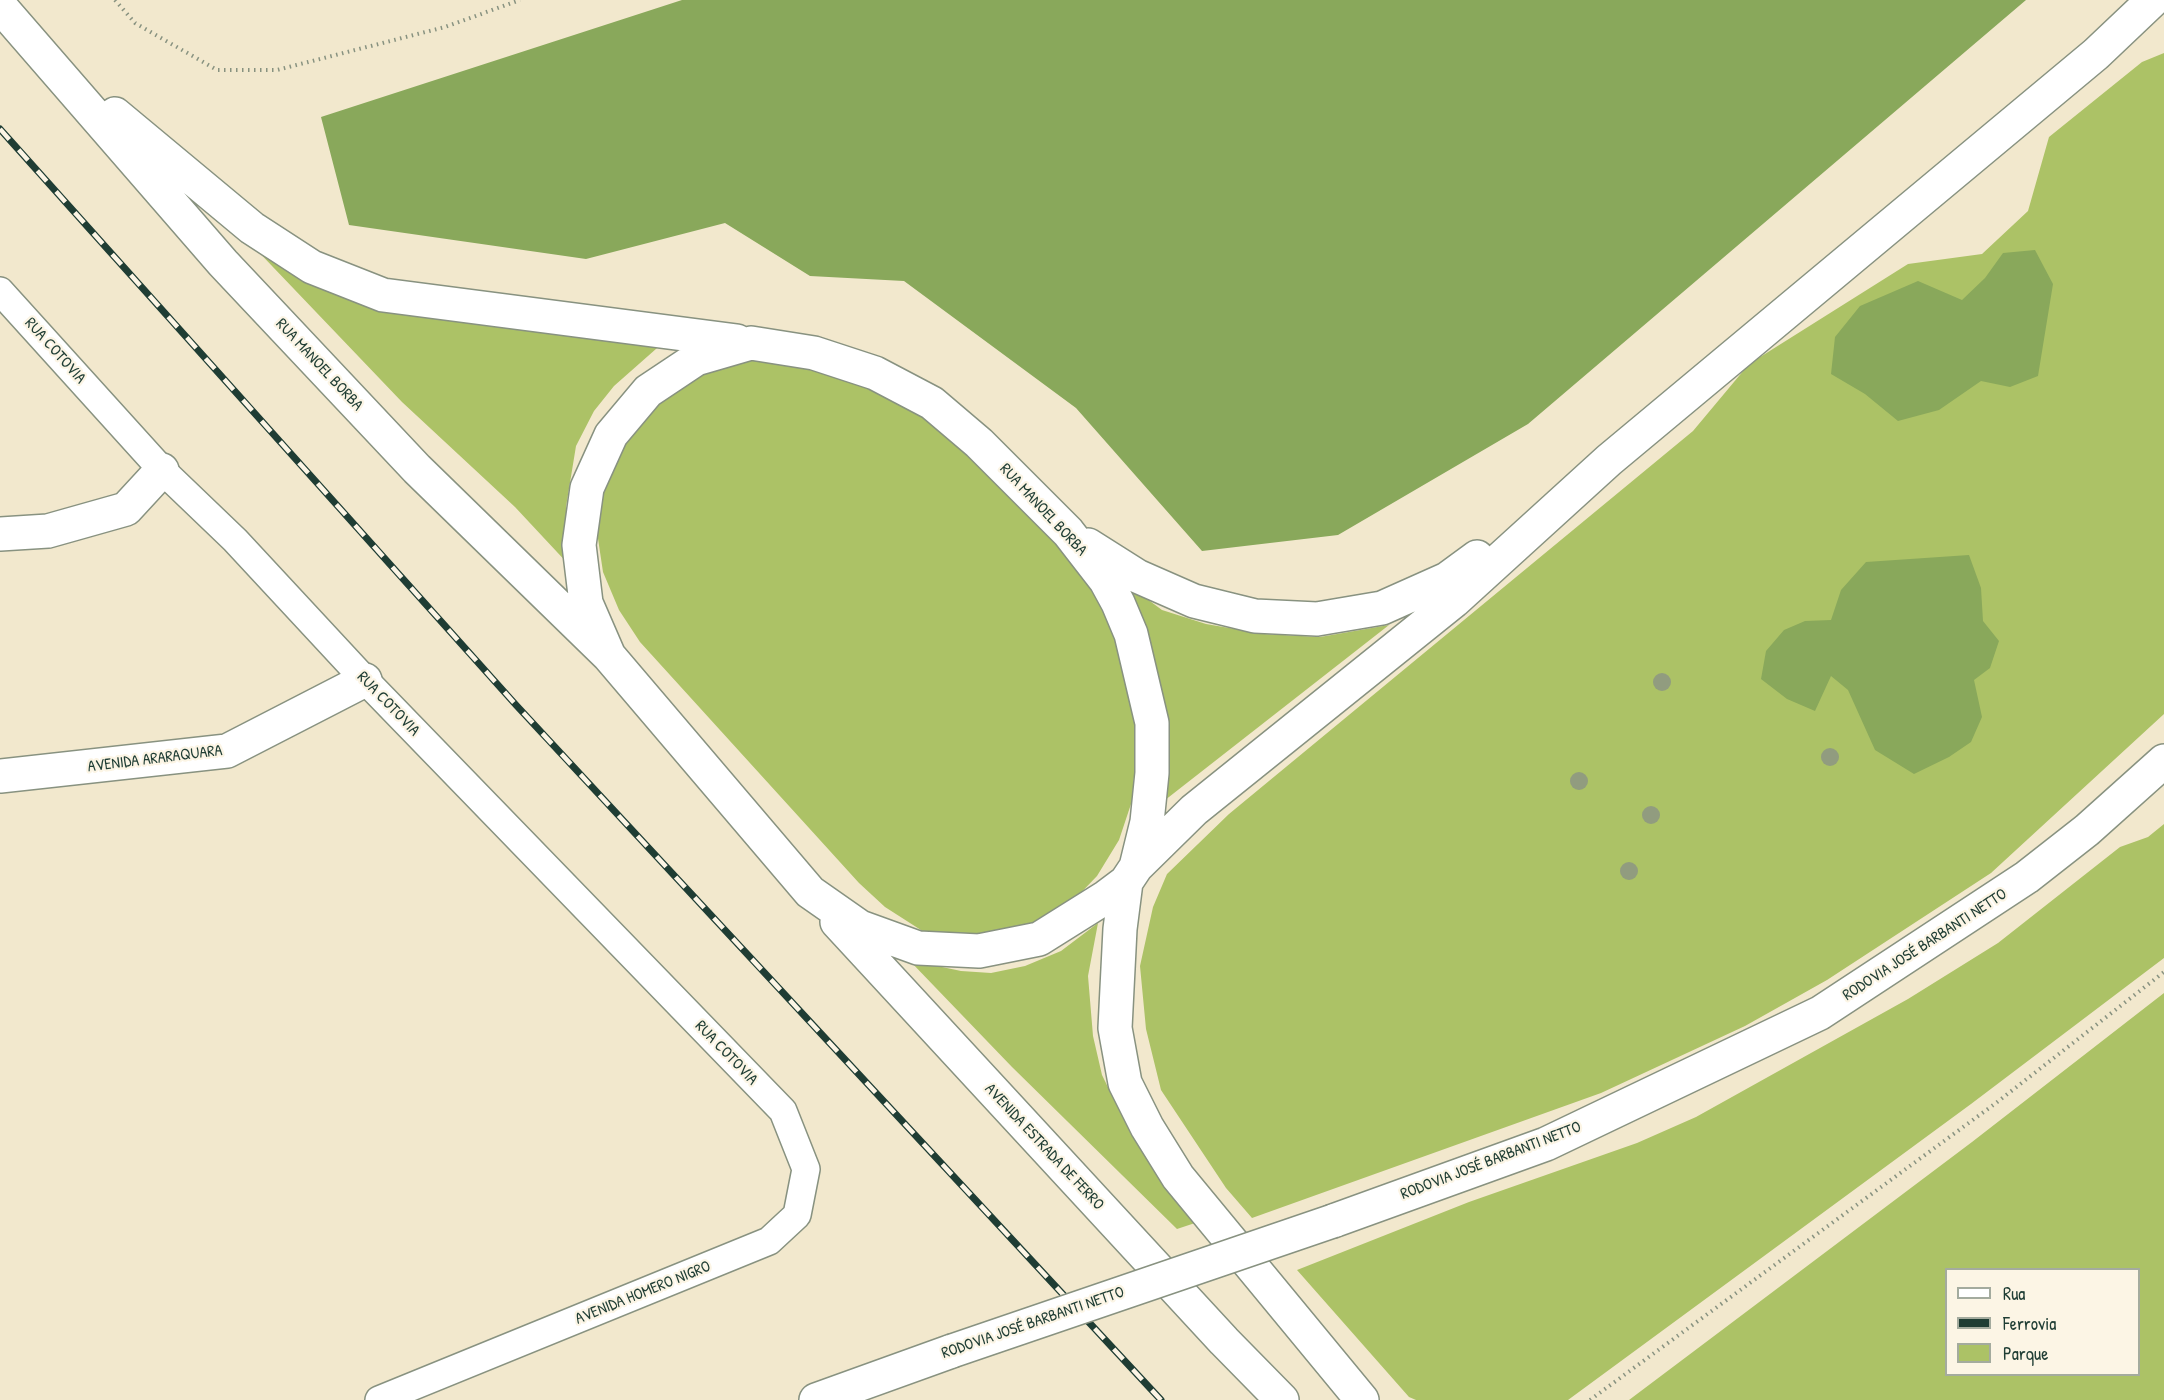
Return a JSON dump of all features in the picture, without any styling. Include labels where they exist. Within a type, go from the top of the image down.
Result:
[{"type":"main road","points":[[1362,1400],[1178,1177],[1147,1127],[1125,1083],[1115,1028],[1120,929],[1131,874],[1194,810],[1454,601],[1609,460],[2096,54],[2153,0]]},
{"type":"main road","name":"RUA MANOEL BORBA","points":[[0,6],[239,280],[417,469],[609,656],[810,892],[860,927],[918,948],[979,951],[1039,939],[1131,874],[1147,822],[1152,773],[1152,723],[1131,634],[1118,603],[1106,581],[1068,532],[979,442],[932,403],[875,373],[814,353],[382,295],[322,271],[252,228],[46,57]]},
{"type":"main road","points":[[2096,54],[2164,24]]},
{"type":"main road","name":"RUA MANOEL BORBA","points":[[609,656],[586,603],[579,545],[587,488],[611,435],[648,391],[696,359],[751,343]]},
{"type":"main road","points":[[1068,532],[1127,570],[1194,601],[1255,616],[1317,619],[1382,608],[1447,579],[1609,460]]},
{"type":"main road","points":[[0,534],[48,531],[126,509],[162,470]]},
{"type":"main road","name":"AVENIDA ARARAQUARA","points":[[0,776],[227,751],[365,680]]},
{"type":"main road","name":"RODOVIA JOSÉ BARBANTI NETTO","points":[[816,1400],[952,1351],[1333,1221],[1546,1144],[1820,1013],[2027,877],[2104,815],[2164,761]]},
{"type":"main road","name":"AVENIDA ESTRADA DE FERRO","points":[[810,892],[1200,1316],[1282,1400]]},
{"type":"street","name":"RUA COTOVIA","points":[[0,291],[162,470],[235,540],[365,680],[783,1111]]},
{"type":"street","name":"AVENIDA HOMERO NIGRO","points":[[379,1400],[770,1241],[797,1215],[806,1169],[783,1111]]},
{"type":"path","points":[[115,0],[135,23],[217,70],[277,70],[446,27],[520,0]]},
{"type":"path","points":[[1590,1400],[1996,1103],[2164,972]]},
{"type":"green space","points":[[682,0],[2026,0],[1528,424],[1338,535],[1202,551],[1076,408],[904,281],[810,276],[725,223],[586,259],[349,225],[321,117]]},
{"type":"green space","points":[[2164,53],[2164,714],[1991,873],[1827,980],[1745,1026],[1601,1093],[1252,1218],[1226,1188],[1161,1090],[1146,1029],[1140,966],[1153,907],[1167,874],[1229,814],[1693,431],[1749,364],[1908,264],[1982,254],[2028,211],[2049,137],[2142,62]]},
{"type":"green space","points":[[251,244],[384,303],[665,341],[614,386],[594,411],[576,446],[566,507],[571,567],[515,507],[402,402]]},
{"type":"green space","points":[[2035,250],[2053,284],[2038,376],[2010,387],[1981,381],[1939,410],[1898,421],[1865,394],[1831,374],[1835,337],[1860,306],[1918,281],[1962,300],[1985,278],[2003,253]]},
{"type":"green space","points":[[755,350],[872,378],[996,469],[1088,578],[1111,625],[1132,688],[1137,740],[1132,801],[1119,840],[1097,876],[1071,903],[1039,923],[1004,937],[924,932],[885,907],[859,883],[640,642],[619,610],[603,572],[597,532],[599,493],[618,438],[697,366]]},
{"type":"green space","points":[[1969,555],[1981,588],[1983,621],[1999,641],[1990,668],[1974,680],[1982,717],[1971,742],[1949,757],[1914,774],[1875,750],[1848,690],[1831,676],[1815,711],[1787,699],[1761,679],[1766,651],[1784,630],[1805,621],[1831,620],[1841,590],[1866,562]]},
{"type":"green space","points":[[1116,576],[1162,610],[1206,624],[1264,634],[1320,637],[1389,625],[1160,804],[1167,737],[1162,692],[1147,629]]},
{"type":"green space","points":[[2164,824],[2164,958],[1971,1104],[1568,1400],[1416,1400],[1409,1397],[1297,1270],[1469,1202],[1637,1143],[1696,1117],[1908,999],[1998,943],[2120,847],[2148,837]]},
{"type":"green space","points":[[1098,923],[1088,976],[1093,1036],[1102,1075],[1131,1134],[1195,1223],[1177,1229],[1012,1067],[909,960],[961,971],[991,973],[1025,966],[1061,951]]},
{"type":"green space","points":[[2164,993],[2164,1400],[1629,1400],[1972,1142]]},
{"type":"railway","points":[[0,129],[516,705],[1161,1400]]}]
